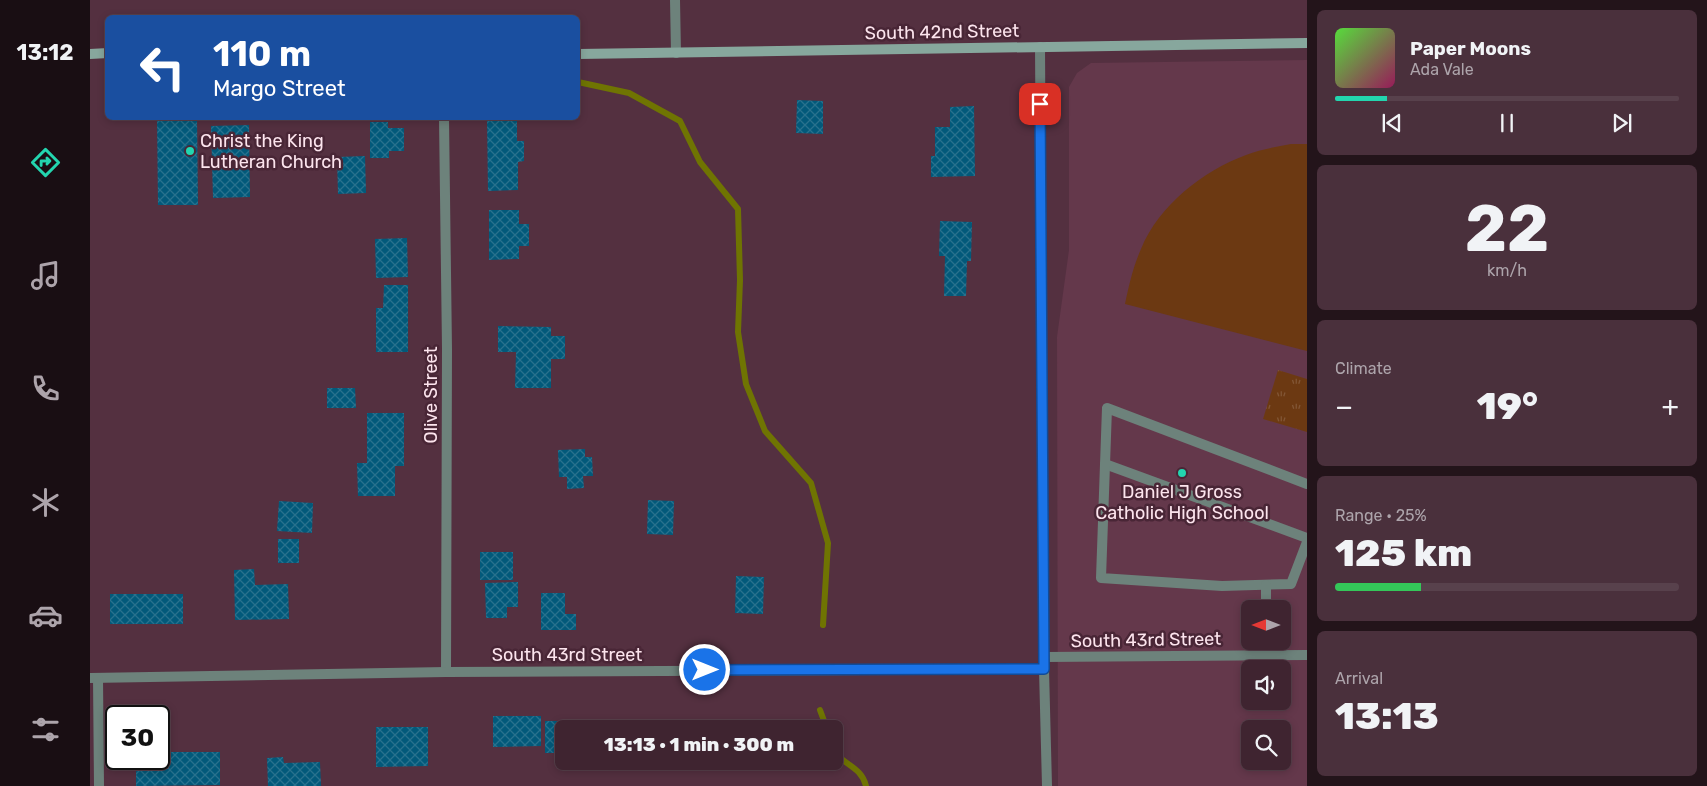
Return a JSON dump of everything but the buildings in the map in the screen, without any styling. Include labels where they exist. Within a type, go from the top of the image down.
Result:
[{"type":"street","points":[[675,0],[676,53]]},
{"type":"street","name":"South 42nd Street","points":[[580,54],[1307,43]]},
{"type":"street","points":[[1040,47],[1044,669],[1047,786]]},
{"type":"street","points":[[90,54],[105,53]]},
{"type":"street","name":"Olive Street","points":[[444,120],[447,349],[446,672]]},
{"type":"street","points":[[1307,484],[1107,408],[1101,578],[1222,586],[1291,584],[1307,542]]},
{"type":"street","points":[[1105,464],[1307,538]]},
{"type":"street","points":[[1266,585],[1266,600]]},
{"type":"street","points":[[1264,650],[1264,655]]},
{"type":"street","name":"South 43rd Street","points":[[1045,657],[1307,655]]},
{"type":"street","name":"South 43rd Street","points":[[94,678],[446,672],[1044,669]]},
{"type":"street","points":[[94,678],[99,786]]},
{"type":"shaded area","name":"Daniel J Gross Catholic High School","points":[[1307,60],[1307,786],[1058,786],[1057,337],[1069,250],[1069,87],[1077,73],[1091,63]]},
{"type":"green space","points":[[1291,144],[1307,144],[1307,351],[1125,304],[1133,269],[1141,249],[1159,218],[1171,204],[1199,180],[1230,162],[1257,151]]},
{"type":"green space","points":[[1278,370],[1307,379],[1307,432],[1263,419]]},
{"type":"waterway","points":[[580,82],[629,93],[680,121],[700,162],[738,209],[740,280],[738,332],[746,384],[765,431],[811,483],[828,543],[823,625]]},
{"type":"waterway","points":[[820,710],[824,720]]},
{"type":"waterway","points":[[843,760],[860,774],[866,786]]},
{"type":"place","name":"Christ the King Lutheran Church","points":[[190,151]]},
{"type":"place","name":"Daniel J Gross Catholic High School","points":[[1182,473]]},
{"type":"route","points":[[705,670],[1044,669],[1040,104]]}]
